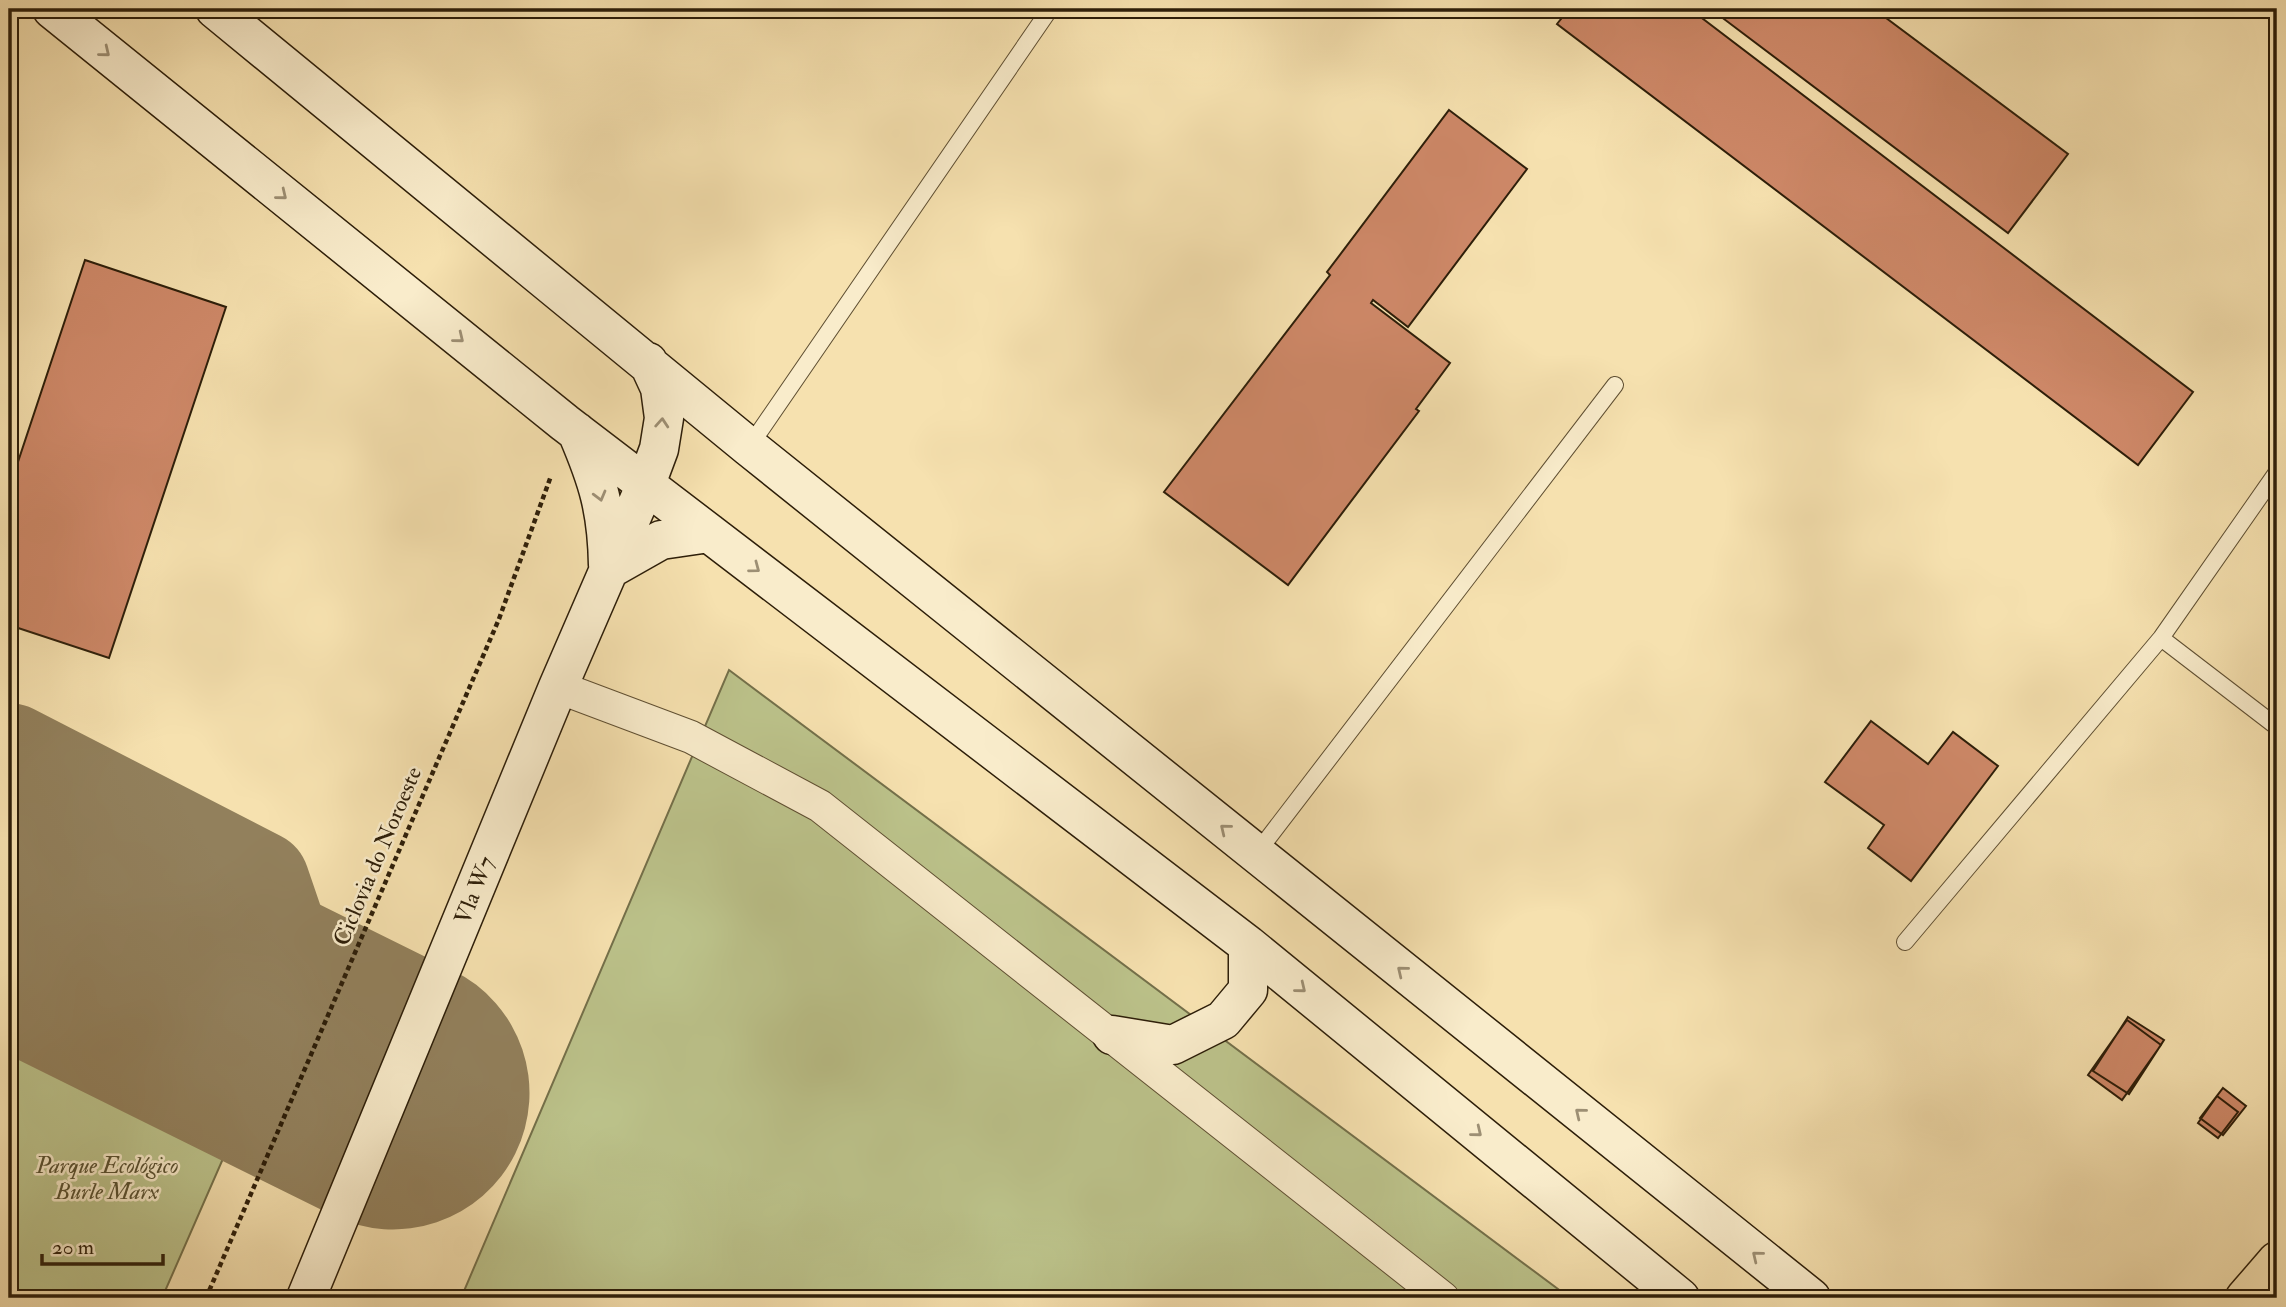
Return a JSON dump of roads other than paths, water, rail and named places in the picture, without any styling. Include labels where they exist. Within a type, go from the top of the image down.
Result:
[{"type":"main road","points":[[52,9],[571,427],[1248,945],[1680,1298]]},
{"type":"main road","points":[[215,9],[749,447],[1811,1298]]},
{"type":"main road","name":"Vla W7","points":[[306,1298],[659,449],[664,418],[660,388],[648,362]]},
{"type":"main road","points":[[571,427],[593,470],[607,521],[608,570],[661,540],[709,533]]},
{"type":"main road","points":[[1112,1035],[1173,1045],[1223,1020],[1248,989],[1248,945]]},
{"type":"main road","points":[[2245,1298],[2277,1261]]},
{"type":"street","points":[[558,687],[691,737],[820,806],[1443,1298]]},
{"type":"lane","points":[[749,447],[1050,9]]},
{"type":"lane","points":[[2270,9],[2277,14]]},
{"type":"lane","points":[[1256,854],[1615,385]]},
{"type":"lane","points":[[1905,942],[2161,638],[2277,472]]},
{"type":"lane","points":[[2161,638],[2277,727]]},
{"type":"park label","name":"Parque Ecológico Burle Marx","points":[[107,1178]]}]
